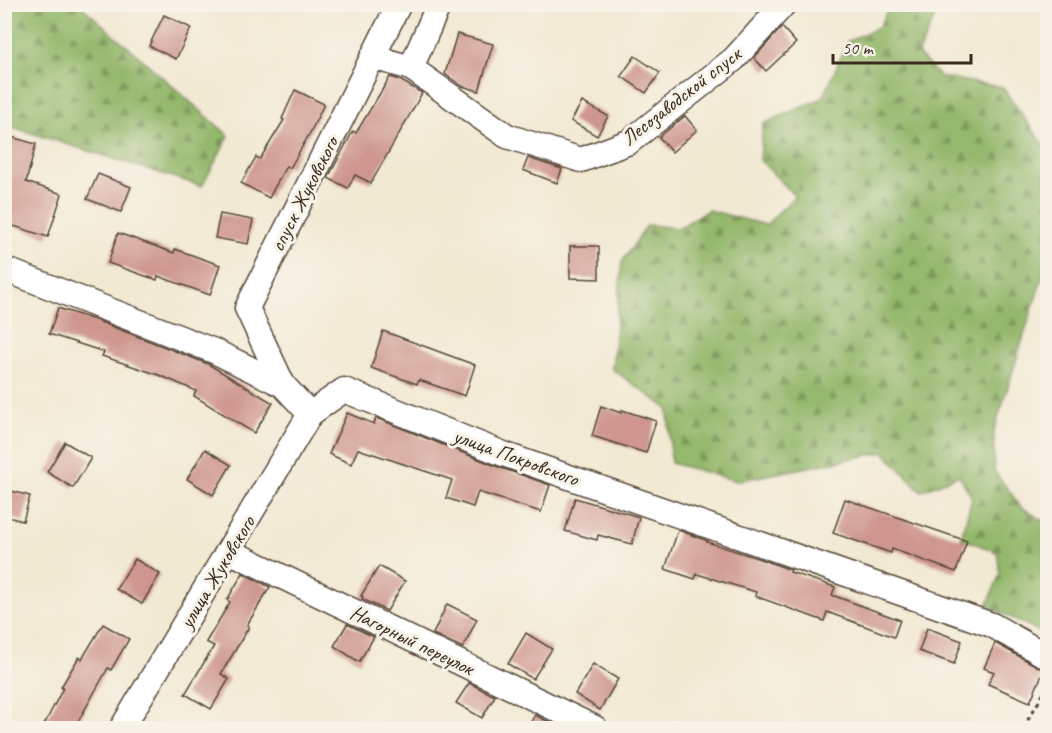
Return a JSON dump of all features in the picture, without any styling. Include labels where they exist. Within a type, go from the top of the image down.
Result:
[{"type":"street","name":"спуск Жуковского","points":[[283,385],[247,308],[399,4]]},
{"type":"street","points":[[411,68],[439,4]]},
{"type":"street","name":"Лесозаводской спуск","points":[[373,57],[411,68],[507,136],[582,159],[629,142],[734,59],[784,4]]},
{"type":"street","points":[[4,269],[214,351],[283,385],[310,414]]},
{"type":"street","name":"улица Покровского","points":[[310,414],[344,390],[506,455],[992,625],[1047,657]]},
{"type":"street","name":"улица Жуковского","points":[[122,729],[310,414]]},
{"type":"street","name":"Нагорный переулок","points":[[229,551],[595,729]]},
{"type":"path","points":[[1023,729],[1047,686]]},
{"type":"green space","points":[[79,4],[229,136],[202,186],[5,125],[5,5]]},
{"type":"green space","points":[[890,5],[940,5],[918,54],[940,77],[1002,87],[1047,149],[1047,262],[994,431],[994,471],[1021,507],[1047,523],[1047,635],[987,606],[1000,574],[997,552],[961,538],[972,498],[959,475],[921,491],[884,452],[737,481],[671,463],[668,409],[612,369],[622,262],[647,225],[679,228],[708,210],[766,225],[795,196],[760,160],[763,124],[823,98],[848,41],[879,27]]},
{"type":"building","points":[[164,15],[191,28],[176,59],[149,46]]},
{"type":"building","points":[[782,27],[796,43],[766,71],[754,58]]},
{"type":"building","points":[[457,34],[493,44],[479,91],[462,86],[445,74]]},
{"type":"building","points":[[635,56],[660,73],[646,93],[621,76]]},
{"type":"building","points":[[390,77],[422,93],[371,183],[355,175],[348,188],[328,178],[353,131],[356,133]]},
{"type":"building","points":[[295,90],[324,104],[290,168],[286,166],[269,198],[241,183],[256,157],[260,159],[284,120],[282,119]]},
{"type":"building","points":[[582,102],[608,116],[597,136],[571,121]]},
{"type":"building","points":[[685,116],[697,130],[672,152],[659,137]]},
{"type":"building","points":[[11,137],[36,144],[26,182],[62,194],[48,237],[4,223],[4,162]]},
{"type":"building","points":[[528,158],[562,169],[557,183],[523,170]]},
{"type":"building","points":[[98,174],[131,187],[121,212],[87,199]]},
{"type":"building","points":[[220,214],[253,220],[248,244],[215,238]]},
{"type":"building","points":[[118,233],[174,253],[175,249],[220,265],[210,295],[158,276],[157,280],[108,263]]},
{"type":"building","points":[[570,246],[599,246],[599,279],[570,278]]},
{"type":"building","points":[[58,308],[98,321],[208,364],[273,403],[254,433],[194,396],[196,391],[159,375],[102,356],[104,352],[49,334]]},
{"type":"building","points":[[383,331],[475,365],[465,396],[419,380],[417,384],[371,368]]},
{"type":"building","points":[[601,406],[656,421],[646,453],[592,436]]},
{"type":"building","points":[[347,413],[374,424],[376,418],[550,485],[541,512],[478,492],[473,507],[446,498],[452,480],[358,449],[351,464],[329,454]]},
{"type":"building","points":[[65,442],[91,458],[73,488],[47,472]]},
{"type":"building","points":[[205,449],[231,465],[213,495],[187,479]]},
{"type":"building","points":[[4,489],[30,496],[23,521],[4,516]]},
{"type":"building","points":[[575,498],[639,517],[632,544],[598,535],[597,540],[565,531]]},
{"type":"building","points":[[845,499],[967,541],[956,572],[892,549],[891,553],[833,533]]},
{"type":"building","points":[[678,530],[835,587],[832,595],[900,620],[894,637],[827,612],[824,621],[755,596],[756,592],[697,574],[695,579],[665,569]]},
{"type":"building","points":[[135,559],[160,574],[142,604],[116,589]]},
{"type":"building","points":[[379,566],[405,581],[387,611],[362,599],[361,596]]},
{"type":"building","points":[[243,573],[270,587],[221,674],[229,679],[211,709],[185,694],[214,646],[206,642],[230,602],[227,600]]},
{"type":"building","points":[[447,604],[477,619],[463,648],[433,634]]},
{"type":"building","points":[[103,624],[129,639],[111,670],[108,668],[74,729],[42,729],[63,688],[61,687],[79,657],[82,659]]},
{"type":"building","points":[[347,624],[374,637],[359,662],[334,646]]},
{"type":"building","points":[[927,628],[962,641],[954,664],[919,651]]},
{"type":"building","points":[[526,633],[552,649],[533,679],[508,664]]},
{"type":"building","points":[[995,643],[1044,670],[1030,702],[988,684],[994,672],[984,668]]},
{"type":"building","points":[[593,664],[618,679],[600,710],[575,694]]},
{"type":"building","points":[[469,683],[495,696],[482,718],[456,703]]},
{"type":"building","points":[[535,715],[563,729],[527,729]]}]
